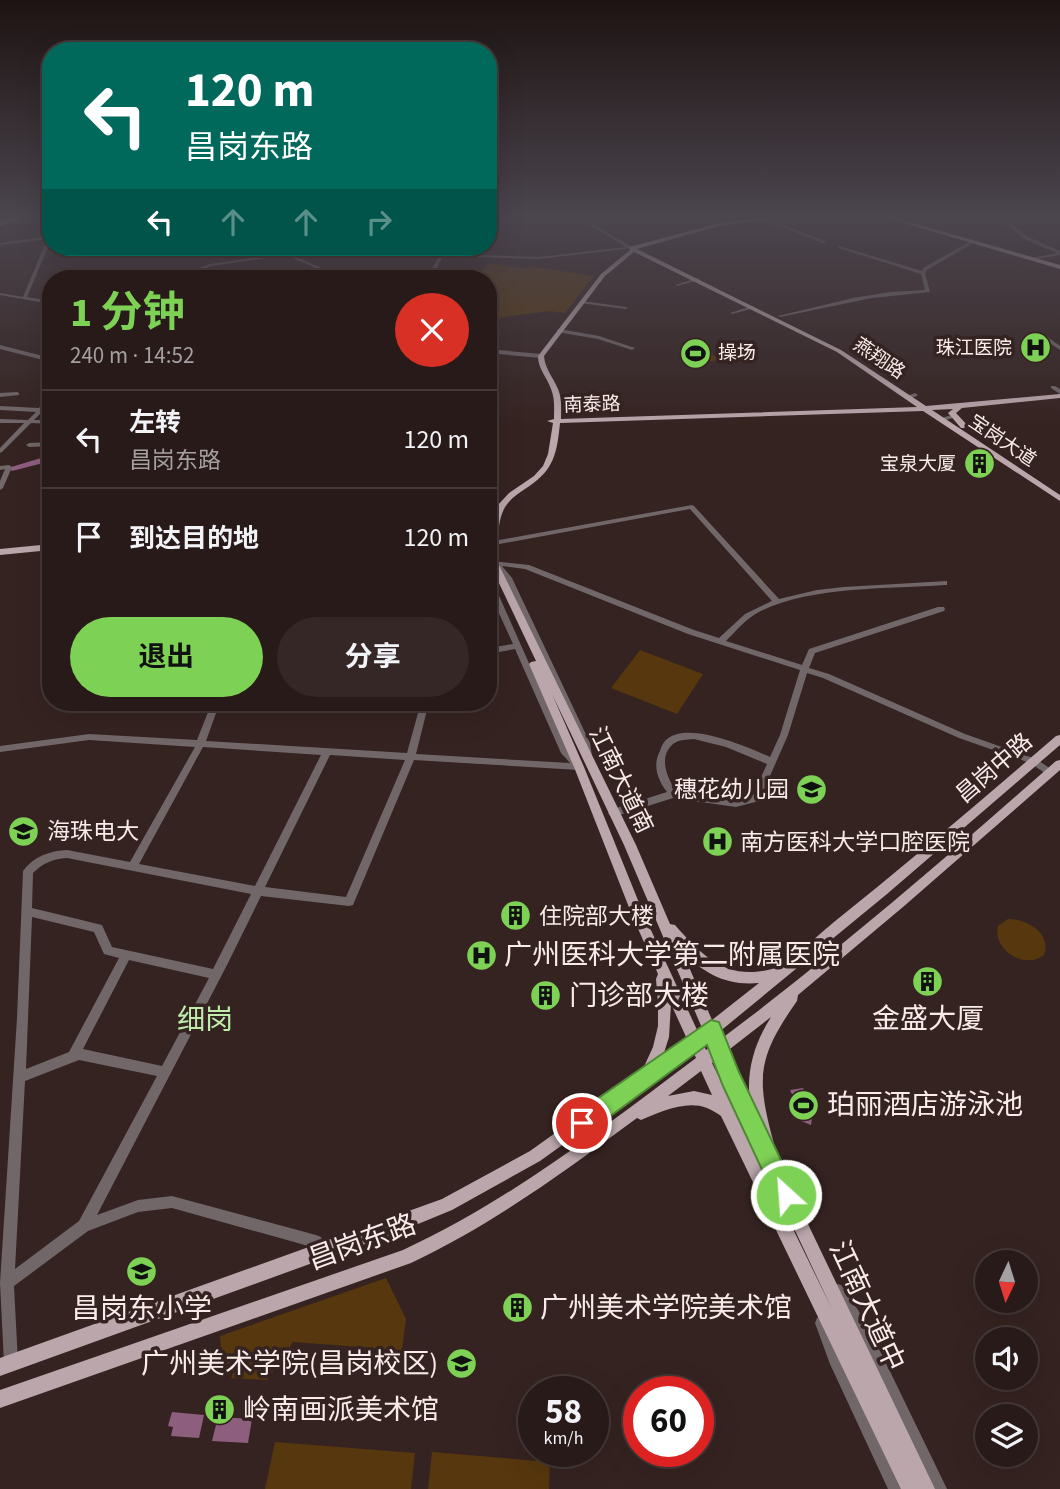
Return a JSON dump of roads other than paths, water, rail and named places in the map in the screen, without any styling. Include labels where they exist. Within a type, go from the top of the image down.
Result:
[{"type":"main road","points":[[497,526],[504,501],[537,477],[548,465],[554,421],[552,394],[535,364],[537,355],[590,286]]},
{"type":"main road","points":[[537,355],[594,286]]},
{"type":"main road","name":"燕翔路","points":[[712,286],[820,340],[899,391],[912,396]]},
{"type":"main road","name":"燕翔路","points":[[717,286],[835,343],[929,407]]},
{"type":"main road","points":[[497,504],[542,465],[554,421],[558,406],[556,392],[537,355]]},
{"type":"main road","points":[[891,407],[902,402],[904,397],[899,391]]},
{"type":"main road","name":"南泰路","points":[[554,421],[962,406],[1060,394]]},
{"type":"main road","name":"南泰路","points":[[554,421],[929,407],[1060,394]]},
{"type":"main road","points":[[558,406],[568,414],[594,418]]},
{"type":"main road","points":[[962,406],[953,413],[964,426]]},
{"type":"main road","name":"宝岗大道","points":[[929,407],[1059,496]]},
{"type":"main road","name":"宝岗大道","points":[[946,418],[964,426],[1059,496]]},
{"type":"main road","points":[[0,550],[42,546]]},
{"type":"main road","name":"江南大道南","points":[[497,578],[584,766],[625,885],[695,1042]]},
{"type":"main road","name":"昌岗中路","points":[[695,1042],[1033,761],[1058,745]]},
{"type":"main road","name":"江南大道南","points":[[584,766],[613,813],[711,1030]]},
{"type":"main road","name":"昌岗中路","points":[[704,1062],[802,984],[1055,769]]},
{"type":"main road","points":[[661,916],[700,962],[711,970],[741,979],[781,973]]},
{"type":"main road","points":[[645,1076],[657,1057],[666,1026],[661,967]]},
{"type":"main road","points":[[777,1177],[755,1104],[754,1080],[768,1030],[802,984]]},
{"type":"main road","name":"江南大道中","points":[[711,1030],[777,1177],[926,1489]]},
{"type":"main road","name":"江南大道中","points":[[695,1042],[911,1489]]},
{"type":"main road","name":"昌岗东路","points":[[5,1365],[447,1205],[496,1179],[562,1137],[695,1042]]},
{"type":"main road","name":"昌岗东路","points":[[0,1399],[405,1256],[443,1240],[500,1207],[704,1062]]},
{"type":"main road","points":[[619,1123],[684,1098],[708,1101],[727,1112]]},
{"type":"street","points":[[24,299],[29,286]]},
{"type":"street","points":[[780,316],[855,298],[893,292],[928,291],[927,286]]},
{"type":"street","points":[[0,294],[42,302]]},
{"type":"street","points":[[582,302],[626,308]]},
{"type":"street","points":[[732,313],[752,307]]},
{"type":"street","points":[[559,331],[599,338],[632,348]]},
{"type":"street","points":[[1040,334],[1060,348]]},
{"type":"street","points":[[0,347],[42,357]]},
{"type":"street","points":[[497,353],[537,355]]},
{"type":"street","points":[[1054,387],[1060,394]]},
{"type":"street","points":[[0,395],[17,394]]},
{"type":"street","points":[[0,408],[42,408]]},
{"type":"street","points":[[0,451],[42,410]]},
{"type":"street","points":[[0,422],[42,422]]},
{"type":"street","points":[[29,445],[42,444]]},
{"type":"street","points":[[0,468],[9,467],[0,488]]},
{"type":"street","points":[[497,546],[692,506],[777,601]]},
{"type":"street","points":[[497,563],[519,565],[720,642],[804,668],[872,695],[962,737],[1055,769]]},
{"type":"street","points":[[720,642],[752,613],[777,601],[804,594],[944,583]]},
{"type":"street","points":[[0,749],[89,737],[584,766],[586,743],[542,673],[518,646],[515,615],[497,592]]},
{"type":"street","points":[[613,813],[673,794],[736,803],[756,798],[784,735],[804,668],[812,651],[941,609]]},
{"type":"street","points":[[497,650],[518,646]]},
{"type":"street","points":[[133,865],[200,745],[213,711]]},
{"type":"street","points":[[5,1365],[29,871],[36,862],[51,855],[67,853],[258,891],[349,902],[411,756],[423,711]]},
{"type":"street","points":[[673,794],[664,782],[659,766],[663,748],[675,736],[718,741],[772,762]]},
{"type":"street","points":[[85,1226],[216,975],[327,752]]},
{"type":"street","points":[[28,912],[99,928],[108,951],[216,975]]},
{"type":"street","points":[[73,1056],[126,955]]},
{"type":"street","points":[[19,1078],[79,1054],[165,1072]]},
{"type":"street","points":[[7,1283],[85,1226],[138,1206],[172,1202],[316,1241],[321,1252]]},
{"type":"street","points":[[818,1262],[863,1331],[939,1489]]},
{"type":"street","points":[[810,1284],[835,1359],[896,1489]]},
{"type":"waterway","points":[[12,468],[42,460]]},
{"type":"place","name":"珠江医院","points":[[1035,348]]},
{"type":"place","name":"操场","points":[[695,353]]},
{"type":"place","name":"宝泉大厦","points":[[979,464]]},
{"type":"place","name":"穗花幼儿园","points":[[812,789]]},
{"type":"place","name":"海珠电大","points":[[24,831]]},
{"type":"place","name":"南方医科大学口腔医院","points":[[717,842]]},
{"type":"place","name":"住院部大楼","points":[[516,916]]},
{"type":"place","name":"广州医科大学第二附属医院","points":[[481,955]]},
{"type":"place","name":"金盛大厦","points":[[928,982]]},
{"type":"place","name":"门诊部大楼","points":[[546,996]]},
{"type":"place","name":"珀丽酒店游泳池","points":[[804,1105]]},
{"type":"place","name":"昌岗东小学","points":[[142,1272]]},
{"type":"place","name":"广州美术学院美术馆","points":[[517,1308]]},
{"type":"place","name":"广州美术学院(昌岗校区)","points":[[461,1364]]},
{"type":"place","name":"岭南画派美术馆","points":[[220,1410]]},
{"type":"district","name":"细岗","points":[[205,1020]]}]
